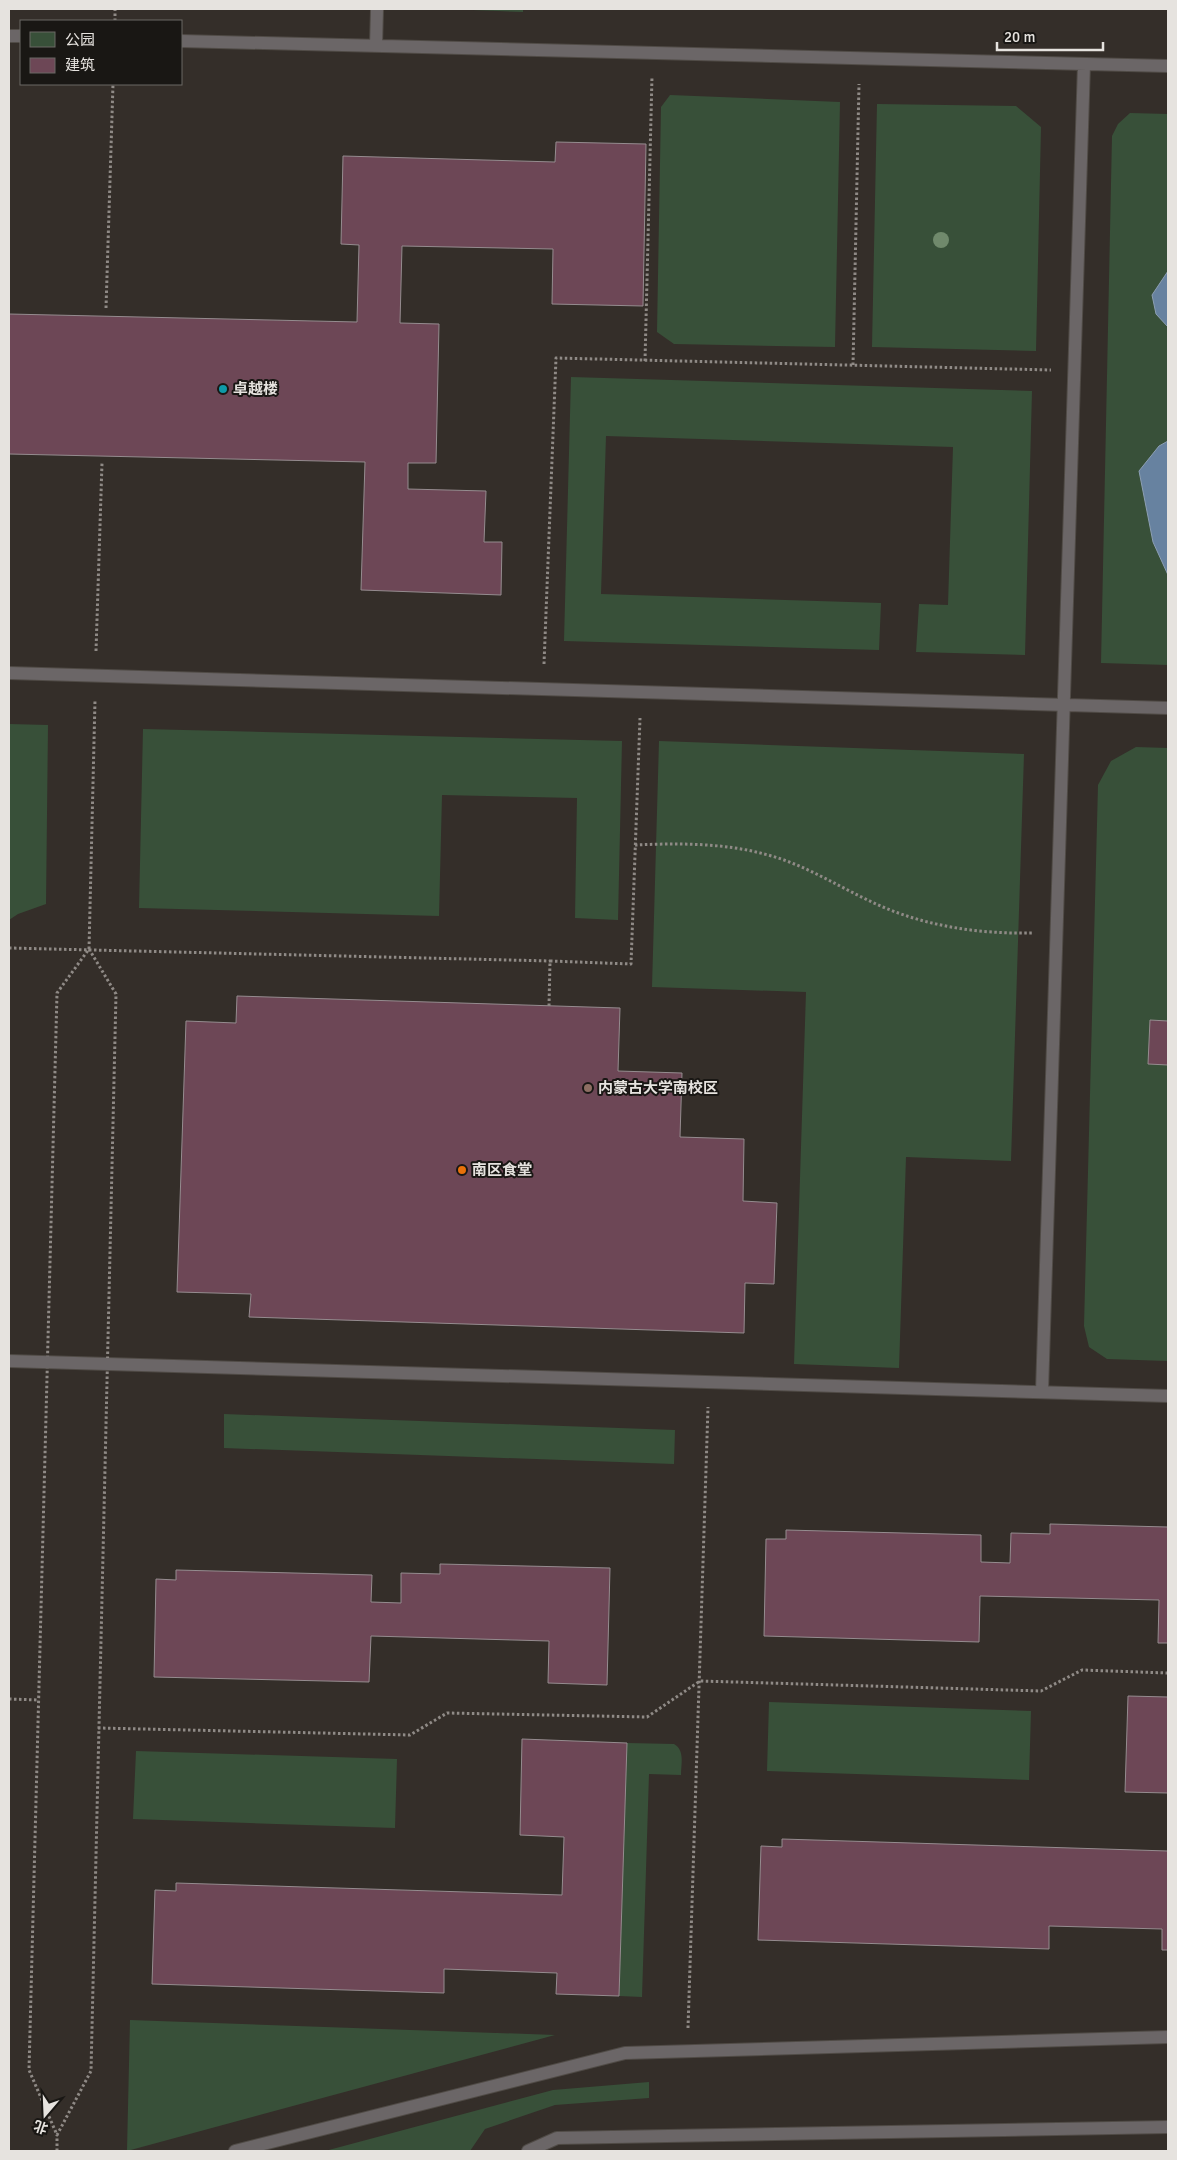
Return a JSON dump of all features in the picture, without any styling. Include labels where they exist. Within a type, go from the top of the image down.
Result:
[{"type":"lane","points":[[376,46],[377,9]]},
{"type":"lane","points":[[182,40],[1168,66]]},
{"type":"lane","points":[[1042,1392],[1084,64]]},
{"type":"lane","points":[[9,673],[1168,708]]},
{"type":"lane","points":[[9,1361],[1168,1396]]},
{"type":"lane","points":[[235,2151],[625,2053],[1168,2037]]},
{"type":"lane","points":[[528,2151],[557,2138],[1168,2128]]},
{"type":"path","points":[[645,361],[652,53]]},
{"type":"path","points":[[852,365],[860,58]]},
{"type":"path","points":[[106,308],[113,85]]},
{"type":"path","points":[[543,689],[556,358],[1074,371]]},
{"type":"path","points":[[57,2135],[91,2071],[116,994],[89,950],[102,464]]},
{"type":"path","points":[[9,948],[631,964],[641,692]]},
{"type":"path","points":[[636,845],[716,846],[764,854],[829,879],[883,907],[930,922],[982,933],[1057,933]]},
{"type":"path","points":[[57,2151],[57,2135],[29,2070],[47,1362],[57,993],[89,950]]},
{"type":"path","points":[[549,1006],[550,961]]},
{"type":"path","points":[[688,2051],[709,1382]]},
{"type":"path","points":[[98,1728],[410,1735],[447,1713],[647,1717],[700,1681],[1041,1691],[1082,1670],[1168,1673]]},
{"type":"path","points":[[9,1699],[38,1700]]},
{"type":"green space","points":[[448,9],[523,9],[523,12]]},
{"type":"green space","points":[[670,95],[840,102],[835,347],[674,344],[657,332],[661,107]]},
{"type":"green space","points":[[877,104],[1016,106],[1041,127],[1036,351],[872,347]]},
{"type":"green space","points":[[1130,113],[1168,114],[1168,665],[1101,663],[1112,136],[1118,124]]},
{"type":"green space","points":[[571,377],[1032,391],[1025,655],[916,652],[919,604],[948,605],[953,447],[606,436],[601,594],[881,603],[879,650],[564,641]]},
{"type":"green space","points":[[9,724],[48,725],[46,904],[18,914],[9,920]]},
{"type":"green space","points":[[143,729],[622,741],[618,920],[575,918],[577,798],[442,795],[439,916],[139,908]]},
{"type":"green space","points":[[659,741],[1024,754],[1011,1161],[906,1157],[899,1368],[794,1364],[806,992],[652,987]]},
{"type":"green space","points":[[1136,747],[1168,748],[1168,1361],[1107,1359],[1089,1347],[1084,1326],[1098,785],[1111,761]]},
{"type":"green space","points":[[224,1414],[675,1430],[674,1464],[224,1448]]},
{"type":"green space","points":[[769,1702],[1031,1711],[1029,1780],[767,1771]]},
{"type":"green space","points":[[627,1743],[674,1744],[680,1750],[682,1758],[681,1775],[649,1774],[642,1997],[619,1996]]},
{"type":"green space","points":[[136,1751],[397,1759],[395,1828],[133,1819]]},
{"type":"green space","points":[[130,2020],[555,2035],[127,2151]]},
{"type":"green space","points":[[649,2082],[649,2098],[555,2105],[485,2129],[470,2151],[325,2151],[553,2090]]},
{"type":"water","points":[[1168,271],[1168,327],[1156,314],[1152,295]]},
{"type":"water","points":[[1168,441],[1168,575],[1153,542],[1139,471],[1159,446]]},
{"type":"building","name":"卓越楼","points":[[556,142],[646,144],[643,306],[552,304],[553,249],[402,246],[400,323],[439,324],[436,463],[408,463],[408,489],[486,491],[484,542],[502,542],[501,595],[361,590],[365,462],[9,454],[9,314],[357,322],[359,245],[341,244],[343,156],[555,162]]},
{"type":"building","name":"南区食堂","points":[[237,996],[620,1008],[618,1071],[682,1073],[680,1137],[744,1139],[743,1201],[777,1203],[774,1284],[745,1283],[744,1333],[249,1317],[251,1294],[177,1292],[186,1021],[236,1023]]},
{"type":"building","points":[[1150,1020],[1168,1021],[1168,1065],[1148,1064]]},
{"type":"building","points":[[1050,1524],[1168,1527],[1168,1643],[1158,1643],[1159,1600],[980,1596],[979,1642],[764,1636],[766,1539],[786,1539],[786,1530],[981,1535],[981,1562],[1010,1563],[1011,1533],[1050,1534]]},
{"type":"building","points":[[440,1564],[610,1568],[607,1685],[548,1683],[549,1641],[371,1636],[369,1682],[154,1677],[156,1579],[176,1580],[176,1570],[372,1575],[371,1602],[401,1603],[401,1573],[440,1574]]},
{"type":"building","points":[[1128,1696],[1168,1697],[1168,1793],[1125,1792]]},
{"type":"building","points":[[522,1739],[627,1743],[619,1996],[556,1994],[557,1973],[444,1969],[444,1993],[152,1984],[155,1890],[176,1891],[176,1883],[562,1895],[564,1837],[520,1835]]},
{"type":"building","points":[[782,1839],[1168,1851],[1168,1950],[1162,1950],[1162,1929],[1049,1926],[1049,1949],[758,1940],[761,1846],[782,1847]]},
{"type":"place","name":"卓越楼","points":[[223,389]]},
{"type":"place","name":"内蒙古大学南校区","points":[[588,1088]]},
{"type":"place","name":"南区食堂","points":[[462,1170]]}]
